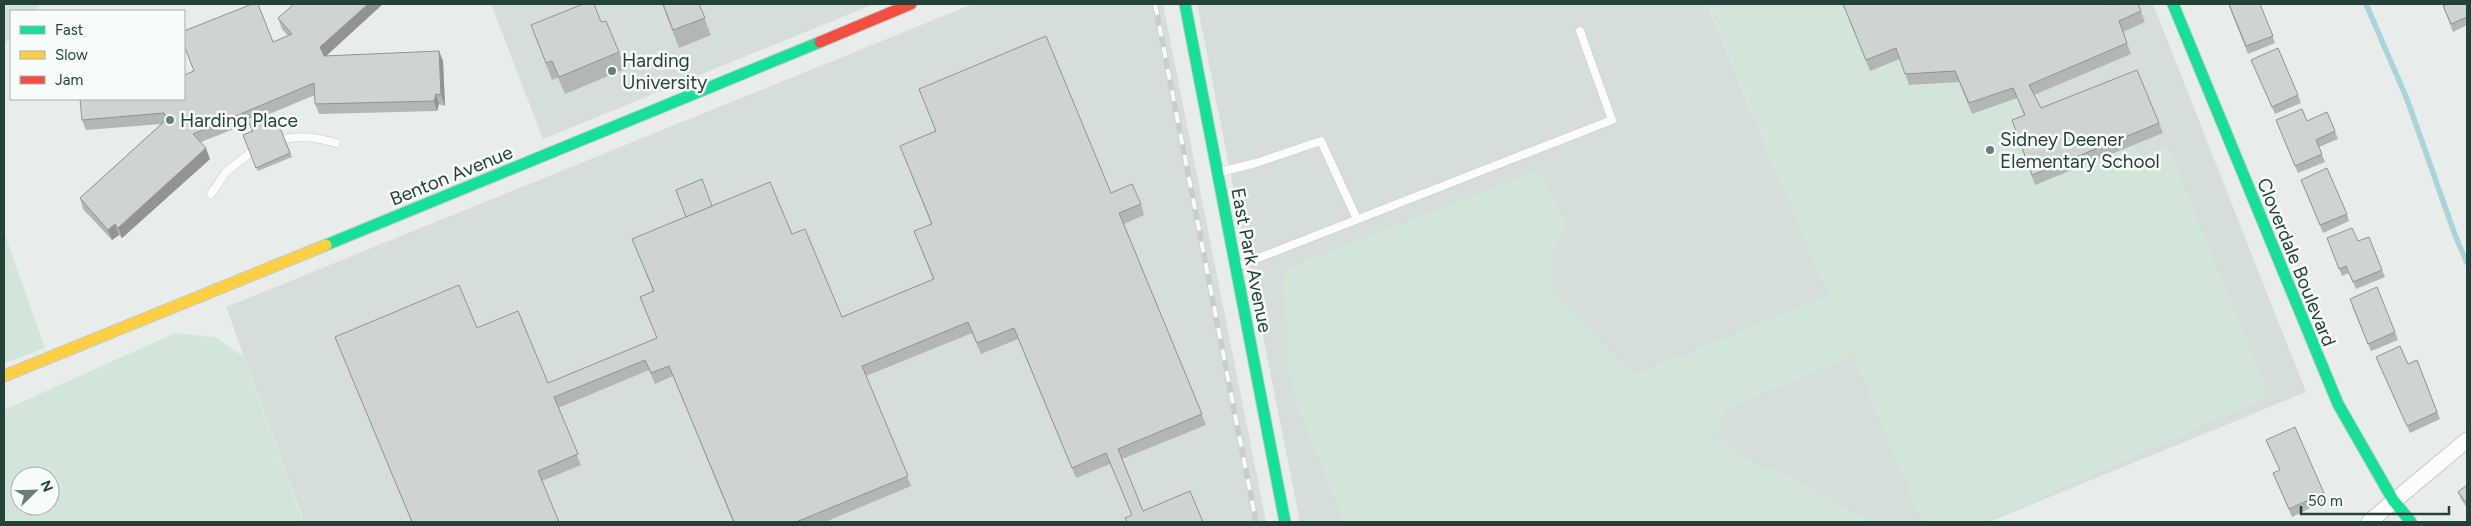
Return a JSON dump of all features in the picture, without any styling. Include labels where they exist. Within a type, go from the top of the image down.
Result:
[{"type":"street","name":"Benton Avenue","points":[[4,376],[523,165],[911,4]]},
{"type":"street","name":"East Park Avenue","points":[[1185,4],[1285,522]]},
{"type":"street","name":"Cloverdale Boulevard","points":[[2173,4],[2338,404],[2393,500],[2411,522]]},
{"type":"street","points":[[2369,522],[2467,440]]},
{"type":"lane","points":[[1236,267],[1612,120],[1580,31]]},
{"type":"lane","points":[[284,139],[312,137],[336,143]]},
{"type":"lane","points":[[1218,173],[1256,164],[1321,141],[1358,219]]},
{"type":"lane","points":[[211,194],[226,172],[250,153]]},
{"type":"shaded area","name":"Harding University","points":[[491,4],[874,4],[543,139]]},
{"type":"shaded area","points":[[973,4],[1163,4],[1266,522],[304,522],[226,307]]},
{"type":"shaded area","points":[[1197,4],[1707,4],[1795,217],[1708,4],[2153,4],[2306,392],[1989,522],[1300,522]]},
{"type":"green space","points":[[4,4],[41,4],[35,10],[10,10],[10,38],[4,45]]},
{"type":"green space","points":[[1708,4],[1843,4],[1900,59],[1959,82],[2017,98],[2029,125],[2016,131],[2035,185],[2135,145],[2140,157],[2168,147],[2269,396],[1985,522],[1922,522],[1853,356],[1725,409],[1716,435],[1737,455],[1788,476],[1871,522],[1344,522],[1291,389],[1283,270],[1538,171],[1566,223],[1551,254],[1550,287],[1633,375],[1828,296]]},
{"type":"green space","points":[[4,232],[45,348],[4,363]]},
{"type":"green space","points":[[175,333],[215,337],[244,357],[303,522],[4,522],[4,410]]},
{"type":"building","name":"Harding Place","points":[[252,4],[258,4],[273,42],[292,34],[278,18],[294,4],[368,4],[320,47],[324,56],[439,51],[441,95],[436,94],[434,101],[315,104],[314,83],[193,134],[206,148],[118,228],[115,224],[108,230],[80,198],[167,119],[164,113],[82,120],[80,100],[185,100],[185,75],[194,71],[185,48],[185,31]]},
{"type":"building","points":[[583,4],[594,4],[601,22],[606,21],[619,52],[559,77],[552,61],[546,63],[531,25]]},
{"type":"building","points":[[663,4],[699,4],[705,18],[673,30]]},
{"type":"building","name":"Sidney Deener Elementary School","points":[[1843,4],[2138,4],[2141,11],[2119,21],[2127,43],[2029,85],[2041,108],[2137,70],[2159,123],[2032,175],[2012,120],[2025,115],[2013,88],[1969,103],[1955,71],[1905,74],[1896,48],[1866,60]]},
{"type":"building","points":[[2229,4],[2260,4],[2273,36],[2246,46]]},
{"type":"building","points":[[2448,4],[2467,4],[2467,17],[2451,24],[2443,6]]},
{"type":"building","points":[[1046,36],[1111,193],[1132,184],[1141,204],[1119,213],[1202,414],[1118,449],[1143,511],[1190,491],[1203,522],[1127,522],[1125,518],[1132,515],[1106,453],[1072,468],[1014,328],[977,343],[968,322],[862,366],[908,476],[796,522],[734,522],[669,366],[651,373],[645,360],[554,397],[578,454],[538,471],[559,522],[412,522],[335,337],[459,285],[477,328],[518,311],[548,383],[657,338],[640,297],[654,291],[632,239],[770,182],[792,234],[805,229],[842,317],[934,279],[914,231],[932,224],[900,146],[936,131],[919,89]]},
{"type":"building","points":[[2278,48],[2298,95],[2272,107],[2251,60]]},
{"type":"building","points":[[2302,109],[2307,121],[2327,112],[2335,131],[2316,140],[2322,154],[2295,166],[2276,120]]},
{"type":"building","points":[[261,113],[265,123],[276,118],[290,153],[256,168],[243,135],[253,131],[247,119]]},
{"type":"building","points":[[2327,168],[2347,214],[2320,225],[2301,180]]},
{"type":"building","points":[[702,179],[712,206],[686,217],[676,190]]},
{"type":"building","points":[[2352,228],[2358,241],[2369,237],[2382,270],[2353,282],[2346,266],[2339,269],[2327,238]]},
{"type":"building","points":[[2377,287],[2395,332],[2368,344],[2350,299]]},
{"type":"building","points":[[2400,346],[2408,364],[2417,360],[2437,412],[2407,426],[2376,357]]},
{"type":"building","points":[[2295,427],[2324,493],[2289,509],[2273,473],[2280,470],[2266,440]]},
{"type":"building","points":[[2467,485],[2467,504],[2458,492]]},
{"type":"waterway","points":[[2366,4],[2407,99],[2455,235],[2467,263]]},
{"type":"railway","points":[[1155,4],[1256,522]]},
{"type":"traffic: fast","points":[[1185,4],[1285,522]]},
{"type":"traffic: fast","points":[[2173,4],[2338,404],[2393,500],[2411,522]]},
{"type":"traffic: fast","points":[[326,245],[820,42]]},
{"type":"traffic: slow","points":[[4,376],[326,245]]},
{"type":"traffic: jam","points":[[820,42],[911,4]]},
{"type":"place","name":"Harding University","points":[[612,71]]},
{"type":"place","name":"Harding Place","points":[[170,120]]},
{"type":"place","name":"Sidney Deener Elementary School","points":[[1990,150]]}]
